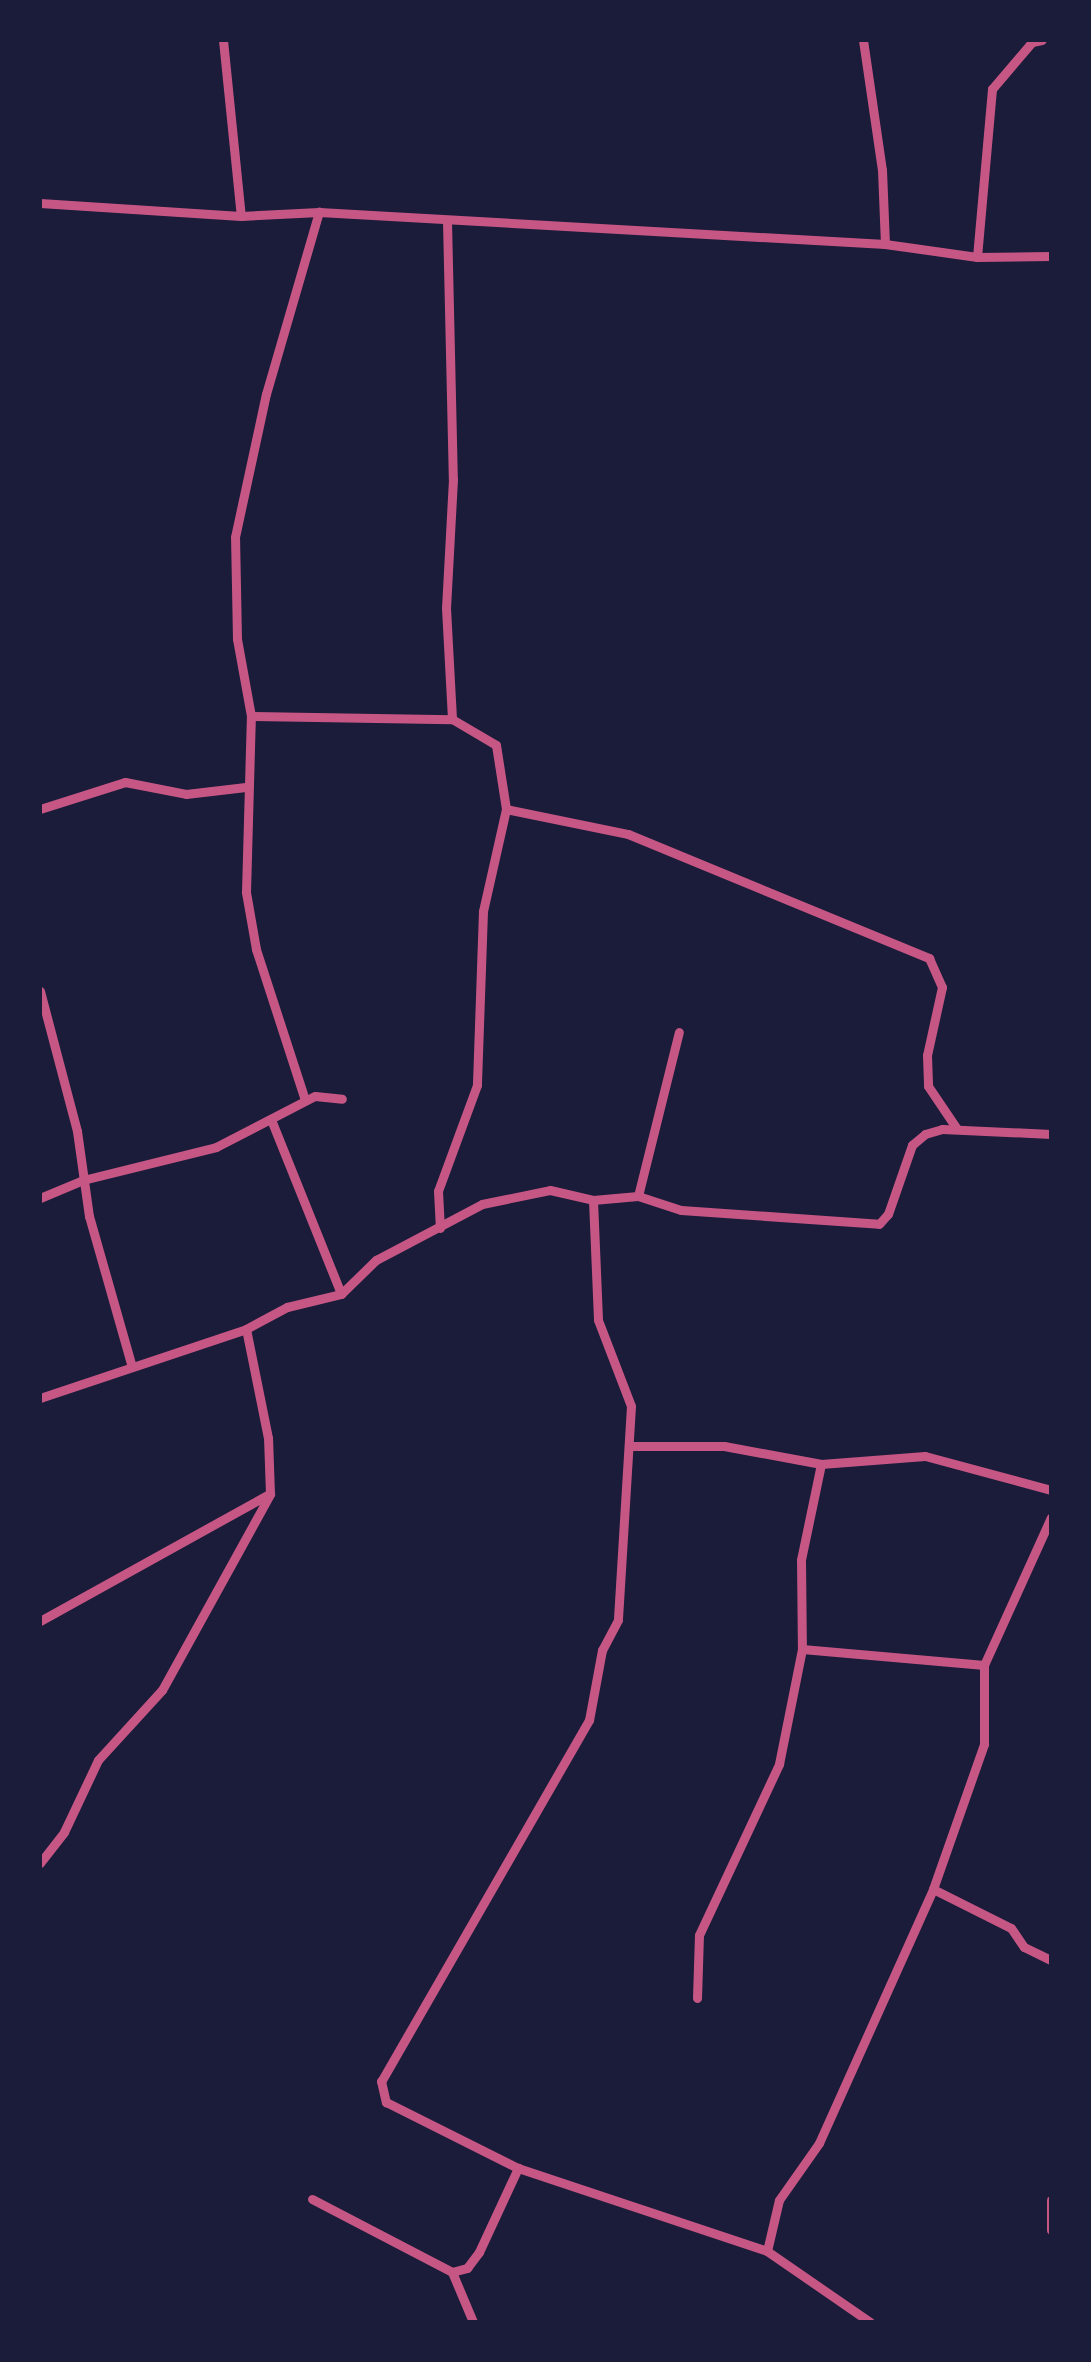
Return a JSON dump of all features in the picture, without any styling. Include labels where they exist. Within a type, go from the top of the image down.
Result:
[{"type":"street","points":[[223,40],[241,216]]},
{"type":"street","points":[[863,40],[885,244]]},
{"type":"street","points":[[977,256],[992,89],[1032,42],[1042,40]]},
{"type":"street","points":[[40,204],[149,205],[241,216],[319,212],[885,244],[977,256],[1051,256]]},
{"type":"street","points":[[305,1100],[256,949],[246,892],[251,716],[237,639],[235,537],[266,394],[319,212]]},
{"type":"street","points":[[447,221],[452,719]]},
{"type":"street","points":[[251,716],[452,719],[496,746],[506,808],[483,912],[478,1085],[438,1191],[440,1228]]},
{"type":"street","points":[[40,808],[125,782],[186,794],[246,788]]},
{"type":"street","points":[[506,808],[628,834],[929,958],[942,986],[927,1055],[928,1086],[958,1130]]},
{"type":"street","points":[[40,991],[83,1180],[131,1362]]},
{"type":"street","points":[[638,1196],[678,1032]]},
{"type":"street","points":[[40,1198],[83,1180],[216,1147],[272,1122],[305,1100],[342,1099]]},
{"type":"street","points":[[272,1122],[341,1294]]},
{"type":"street","points":[[40,1398],[131,1362],[246,1329],[287,1307],[341,1294],[376,1260],[482,1204],[550,1190],[593,1200],[638,1196],[681,1210],[878,1224],[888,1214],[912,1145],[925,1134],[958,1130],[1051,1134]]},
{"type":"street","points":[[593,1200],[598,1320],[631,1406],[632,1446],[618,1620],[602,1650],[589,1720],[381,2081],[386,2102],[518,2168],[768,2252],[870,2322]]},
{"type":"street","points":[[40,1863],[64,1832],[98,1760],[162,1690],[270,1494],[268,1438],[246,1329]]},
{"type":"street","points":[[632,1446],[724,1446],[821,1464],[925,1456],[1051,1490]]},
{"type":"street","points":[[697,1998],[699,1935],[778,1764],[802,1649],[801,1560],[821,1464]]},
{"type":"street","points":[[40,1622],[270,1494]]},
{"type":"street","points":[[768,2252],[779,2200],[818,2143],[932,1888],[984,1744],[984,1665],[1051,1518]]},
{"type":"street","points":[[802,1649],[984,1665]]},
{"type":"street","points":[[932,1888],[1011,1928],[1024,1947],[1051,1960]]},
{"type":"street","points":[[452,2272],[467,2268],[478,2252],[518,2168]]},
{"type":"street","points":[[312,2199],[452,2272],[473,2322]]},
{"type":"street","points":[[1051,2200],[1051,2230]]}]
